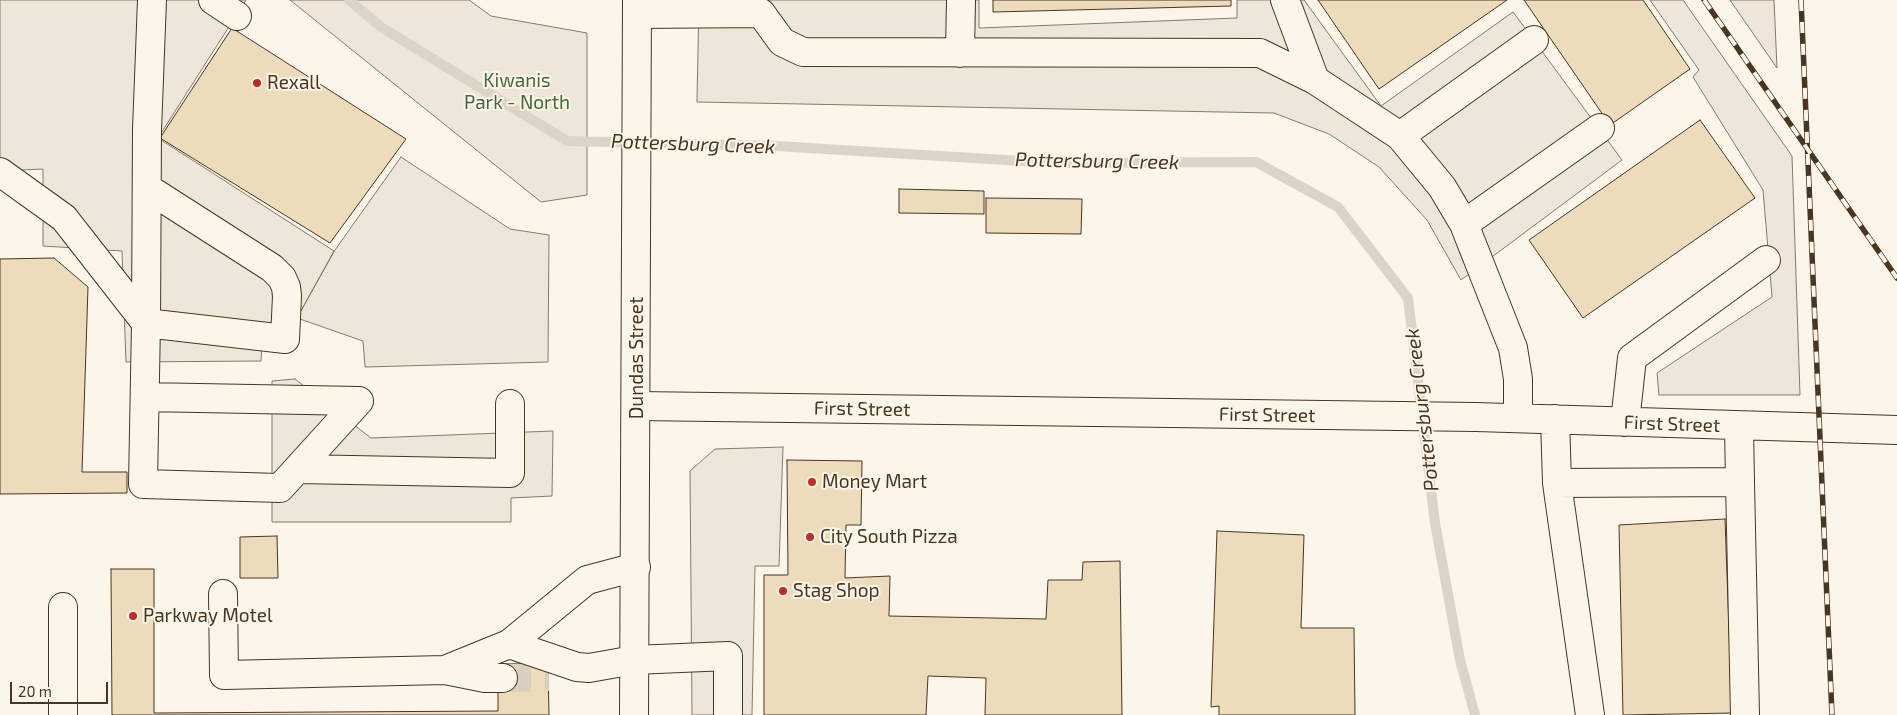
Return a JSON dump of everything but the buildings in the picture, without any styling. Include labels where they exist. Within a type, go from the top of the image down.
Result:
[{"type":"street","points":[[144,397],[359,401],[280,488],[143,484],[144,397],[146,323],[147,188],[152,0]]},
{"type":"street","points":[[213,0],[237,16]]},
{"type":"street","points":[[960,52],[961,0]]},
{"type":"street","points":[[1285,0],[1315,80]]},
{"type":"street","points":[[637,7],[761,7],[782,42],[803,52],[1260,53],[1315,80],[1400,136],[1442,187],[1464,224],[1513,348],[1518,379],[1518,418]]},
{"type":"street","name":"Dundas Street","points":[[634,715],[637,406],[637,7]]},
{"type":"street","points":[[1400,136],[1534,40]]},
{"type":"street","points":[[1464,224],[1600,128]]},
{"type":"street","points":[[0,172],[64,218],[146,323],[285,339],[287,296],[282,278],[272,268],[147,188]]},
{"type":"street","points":[[1625,422],[1632,358],[1766,260]]},
{"type":"street","points":[[298,469],[510,474],[510,404]]},
{"type":"street","name":"First Street","points":[[637,406],[1476,417],[1897,430]]},
{"type":"street","points":[[1555,420],[1556,483],[1590,715]]},
{"type":"street","points":[[1740,426],[1745,715]]},
{"type":"street","points":[[1556,483],[1740,482]]},
{"type":"street","points":[[445,670],[509,644],[587,580],[636,567]]},
{"type":"street","points":[[223,594],[224,675],[445,670],[485,678],[504,678]]},
{"type":"street","points":[[63,607],[63,715]]},
{"type":"street","points":[[509,644],[577,666],[589,668],[634,660],[728,656],[728,715]]},
{"type":"street","points":[[549,678],[565,678],[577,666]]},
{"type":"green space","name":"Kiwanis Park - North","points":[[290,0],[469,0],[491,16],[587,33],[587,195],[541,202]]},
{"type":"green space","points":[[1650,0],[1683,0],[1792,156],[1800,395],[1659,395],[1657,373],[1772,297],[1763,190],[1693,77],[1699,70]]},
{"type":"green space","points":[[1730,0],[1774,0],[1777,68]]},
{"type":"shaded area","points":[[0,0],[246,0],[158,138],[334,251],[297,318],[263,326],[261,361],[126,362],[122,251],[43,246],[43,169],[0,171]]},
{"type":"shaded area","points":[[699,0],[979,0],[979,28],[1237,18],[1237,0],[1304,0],[1381,106],[1513,12],[1622,160],[1461,280],[1427,220],[1379,167],[1329,134],[1274,113],[697,102]]},
{"type":"shaded area","points":[[401,157],[510,229],[549,235],[548,362],[365,367],[363,341],[297,318],[335,250]]},
{"type":"shaded area","points":[[295,379],[371,438],[553,431],[552,496],[511,498],[511,522],[272,522],[272,381]]},
{"type":"shaded area","points":[[783,447],[779,566],[755,566],[752,715],[692,715],[690,471],[715,449]]},
{"type":"waterway","name":"Pottersburg Creek","points":[[349,0],[381,27],[567,141],[776,146],[1055,163],[1256,162],[1338,207],[1408,298],[1435,523],[1460,660],[1475,715]]},
{"type":"tunnel","points":[[503,678],[549,677]]},
{"type":"railway","points":[[1704,0],[1897,278]]},
{"type":"railway","points":[[1801,0],[1832,715]]},
{"type":"place","name":"Rexall","points":[[257,83]]},
{"type":"place","name":"Money Mart","points":[[812,482]]},
{"type":"place","name":"City South Pizza","points":[[810,537]]},
{"type":"place","name":"Stag Shop","points":[[783,591]]},
{"type":"place","name":"Parkway Motel","points":[[133,616]]}]
